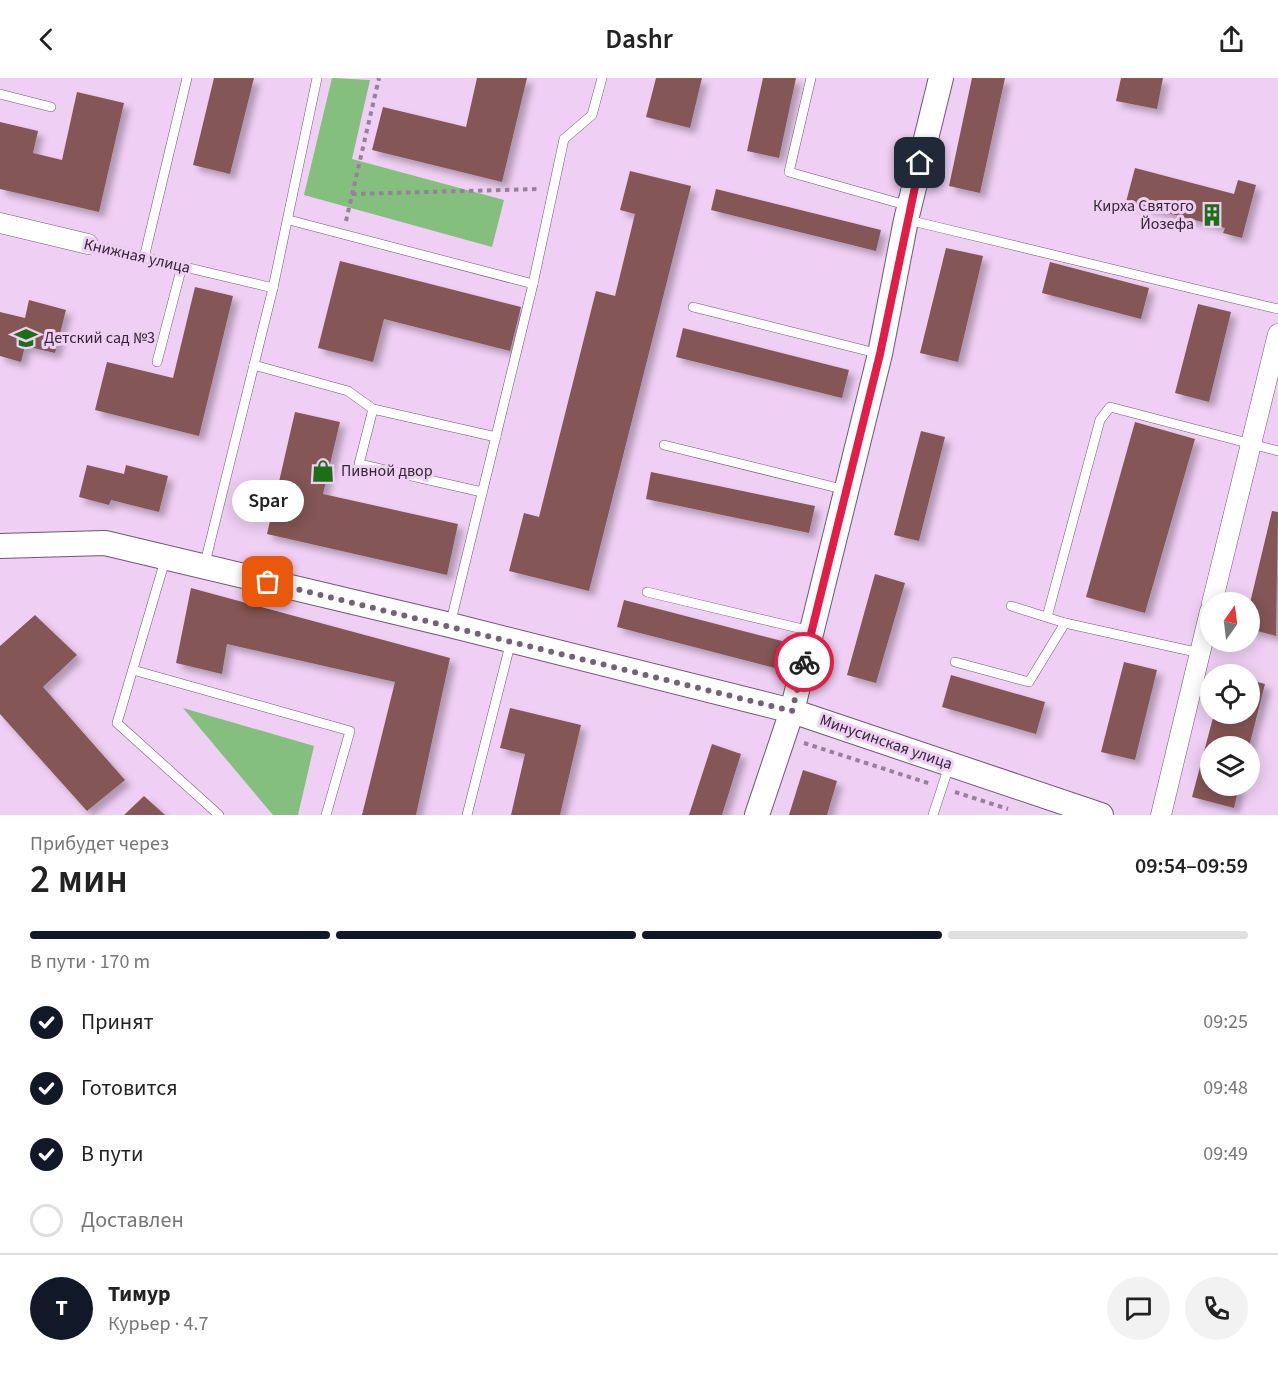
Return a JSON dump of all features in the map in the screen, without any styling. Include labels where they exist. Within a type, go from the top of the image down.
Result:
[{"type":"street","points":[[757,815],[792,711],[880,354],[908,213],[941,78]]},
{"type":"street","name":"Книжная улица","points":[[0,223],[88,244]]},
{"type":"street","points":[[1215,592],[1278,334]]},
{"type":"street","name":"Минусинская улица","points":[[0,546],[105,543],[450,625],[792,711],[1101,815]]},
{"type":"street","points":[[1161,815],[1200,653]]},
{"type":"lane","points":[[144,258],[187,78]]},
{"type":"lane","points":[[204,567],[289,220],[317,78]]},
{"type":"lane","points":[[450,625],[533,284],[564,139],[592,115],[602,78]]},
{"type":"lane","points":[[811,78],[789,172],[908,213],[1278,309]]},
{"type":"lane","points":[[0,94],[51,107]]},
{"type":"lane","points":[[289,220],[533,284]]},
{"type":"lane","name":"Книжная улица","points":[[88,244],[273,288]]},
{"type":"lane","points":[[157,362],[182,266]]},
{"type":"lane","points":[[693,307],[880,354]]},
{"type":"lane","points":[[254,364],[348,392],[373,409],[496,437]]},
{"type":"lane","points":[[1047,617],[1100,420],[1110,407],[1278,451]]},
{"type":"lane","points":[[373,409],[359,465],[482,492]]},
{"type":"lane","points":[[664,445],[846,490]]},
{"type":"lane","points":[[166,557],[117,723],[219,815]]},
{"type":"lane","points":[[647,592],[811,631]]},
{"type":"lane","points":[[1011,606],[1065,622],[1200,653]]},
{"type":"lane","points":[[954,662],[1029,682],[1065,622]]},
{"type":"lane","points":[[467,815],[512,641]]},
{"type":"lane","points":[[133,670],[350,731],[326,815]]},
{"type":"lane","points":[[933,815],[949,764]]},
{"type":"path","points":[[343,234],[379,78]]},
{"type":"path","points":[[352,194],[554,189]]},
{"type":"path","points":[[794,740],[1014,811]]},
{"type":"green space","points":[[332,78],[370,80],[352,159],[504,200],[492,247],[304,195]]},
{"type":"green space","points":[[183,708],[314,746],[298,815],[273,815]]},
{"type":"building","points":[[214,78],[254,78],[230,174],[193,165]]},
{"type":"building","points":[[477,78],[527,78],[502,182],[372,150],[383,107],[466,127]]},
{"type":"building","points":[[656,78],[702,78],[690,128],[646,117]]},
{"type":"building","points":[[763,78],[796,78],[779,158],[747,151]]},
{"type":"building","points":[[972,78],[1005,78],[980,193],[949,186]]},
{"type":"building","points":[[1121,78],[1163,78],[1157,109],[1116,101]]},
{"type":"building","points":[[77,92],[124,103],[99,212],[0,189],[0,122],[38,131],[33,153],[62,160]]},
{"type":"building","name":"Кирха Святого Йозефа","points":[[1135,168],[1234,194],[1238,180],[1256,185],[1242,238],[1223,233],[1225,228],[1126,202]]},
{"type":"building","points":[[630,171],[691,186],[589,591],[509,571],[524,513],[539,517],[596,291],[615,296],[635,214],[620,210]]},
{"type":"building","points":[[716,189],[881,230],[876,251],[711,210]]},
{"type":"building","points":[[946,248],[983,256],[958,362],[920,353]]},
{"type":"building","points":[[340,261],[521,307],[510,351],[384,319],[373,362],[318,348]]},
{"type":"building","points":[[1050,262],[1149,288],[1141,319],[1042,293]]},
{"type":"building","points":[[195,287],[233,296],[199,436],[95,410],[107,362],[173,378]]},
{"type":"building","points":[[29,300],[66,310],[55,353],[25,346],[21,362],[0,356],[0,312],[25,318]]},
{"type":"building","points":[[1198,304],[1231,312],[1209,402],[1175,393]]},
{"type":"building","points":[[683,328],[849,370],[842,398],[676,357]]},
{"type":"building","points":[[295,412],[340,422],[323,494],[458,524],[447,575],[267,534]]},
{"type":"building","points":[[1135,422],[1195,439],[1145,613],[1086,597]]},
{"type":"building","points":[[921,431],[945,437],[919,541],[894,535]]},
{"type":"building","points":[[87,465],[124,474],[126,465],[168,476],[159,512],[111,500],[109,505],[79,497]]},
{"type":"building","points":[[651,472],[815,506],[809,533],[646,499]]},
{"type":"building","points":[[1272,511],[1278,512],[1276,636],[1260,632],[1260,592],[1253,592]]},
{"type":"building","points":[[875,574],[905,583],[876,683],[847,675]]},
{"type":"building","points":[[191,588],[450,658],[416,815],[362,815],[395,682],[227,644],[222,674],[176,663]]},
{"type":"building","points":[[624,600],[782,641],[775,668],[617,627]]},
{"type":"building","points":[[35,615],[77,655],[43,687],[125,780],[87,811],[0,714],[0,646]]},
{"type":"building","points":[[1124,662],[1157,670],[1135,760],[1101,752]]},
{"type":"building","points":[[951,675],[1045,702],[1036,734],[942,707]]},
{"type":"building","points":[[1260,683],[1265,684],[1260,704]]},
{"type":"building","points":[[510,708],[581,725],[560,815],[511,815],[525,754],[500,748]]},
{"type":"building","points":[[1211,724],[1255,724],[1252,736],[1208,736]]},
{"type":"building","points":[[712,744],[741,754],[722,815],[689,815]]},
{"type":"building","points":[[1200,767],[1200,796],[1237,796],[1234,808],[1192,797]]},
{"type":"building","points":[[803,770],[837,781],[827,815],[789,815]]},
{"type":"building","points":[[144,796],[165,815],[124,815]]},
{"type":"way so far","points":[[268,582],[792,711],[804,662]]},
{"type":"place","name":"Кирха Святого Йозефа","points":[[1212,215]]},
{"type":"place","name":"Детский сад №3","points":[[26,338]]},
{"type":"place","name":"Пивной двор","points":[[323,471]]},
{"type":"place","name":"Spar","points":[[268,582]]},
{"type":"route","points":[[804,662],[880,354],[906,220],[920,163]]}]
